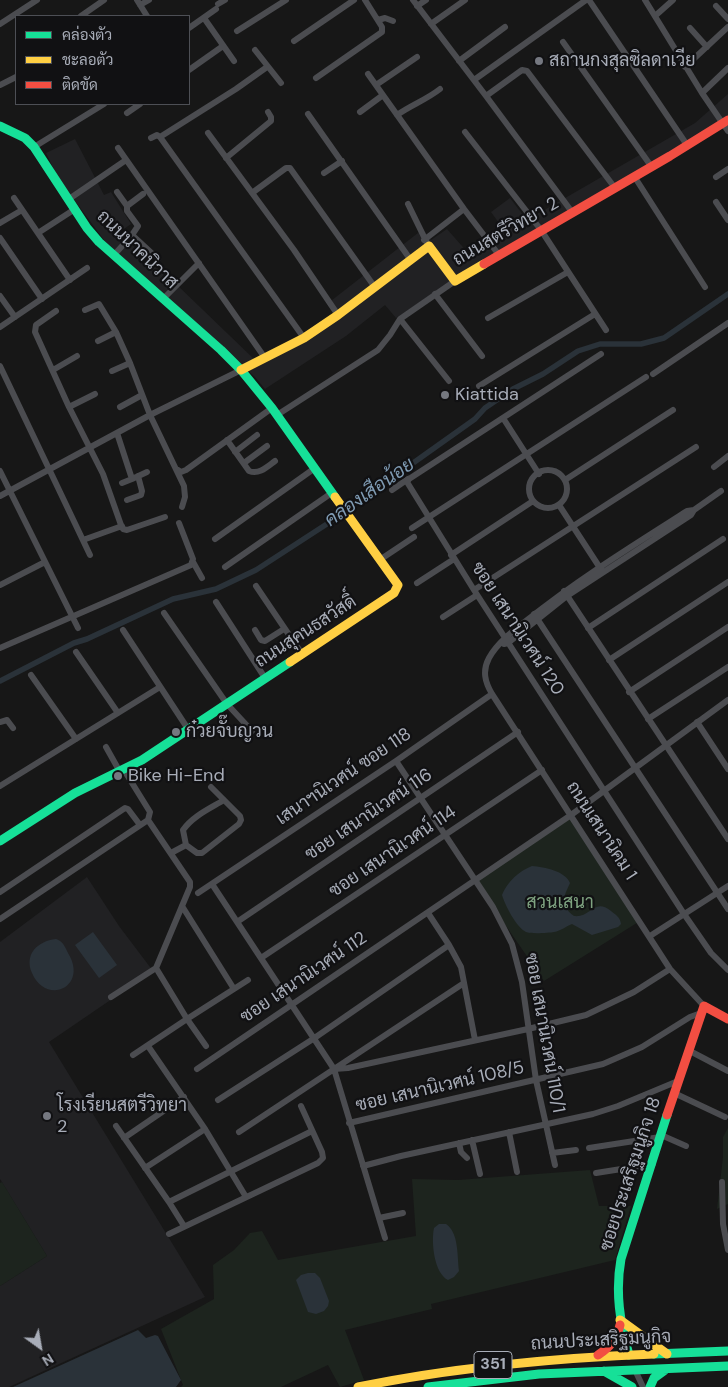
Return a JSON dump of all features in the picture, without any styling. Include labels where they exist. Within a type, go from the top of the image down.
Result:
[{"type":"main road","name":"ถนนสตรีวิทยา 2","points":[[241,370],[304,338],[338,315],[410,259],[427,243],[455,281],[687,145],[726,125]]},
{"type":"main road","name":"ถนนนาคนิวาส","points":[[0,126],[25,138],[34,147],[93,236],[241,370]]},
{"type":"main road","name":"ถนนสุคนธสวัสดิ์","points":[[0,841],[75,793],[122,771],[188,730],[396,591],[398,582],[274,412],[241,370]]},
{"type":"main road","name":"ถนนเสนานิคม 1","points":[[703,1009],[728,1019]]},
{"type":"main road","name":"ซอยประเสริฐมนูกิจ 18","points":[[635,1370],[620,1322],[616,1287],[620,1266],[653,1164],[660,1136],[703,1009]]},
{"type":"main road","points":[[595,1357],[608,1350],[613,1344],[618,1335],[620,1322],[667,1354]]},
{"type":"main road","name":"ถนนประเสริฐมนูกิจ","points":[[358,1387],[410,1377],[506,1363],[629,1355],[728,1352]]},
{"type":"main road","name":"ถนนประเสริฐมนูกิจ","points":[[428,1387],[539,1374],[728,1366]]},
{"type":"main road","points":[[650,1387],[654,1378],[666,1369]]},
{"type":"main road","points":[[603,1370],[632,1387]]},
{"type":"street","points":[[0,24],[37,0]]},
{"type":"street","points":[[82,15],[104,0]]},
{"type":"street","points":[[144,15],[139,3],[149,0]]},
{"type":"street","points":[[190,27],[225,0]]},
{"type":"street","points":[[237,31],[286,0]]},
{"type":"street","points":[[294,41],[354,0]]},
{"type":"street","points":[[316,78],[380,35],[383,29],[364,0]]},
{"type":"street","points":[[413,0],[572,212]]},
{"type":"street","points":[[417,6],[426,0]]},
{"type":"street","points":[[431,24],[465,0]]},
{"type":"street","points":[[474,80],[587,0],[687,145]]},
{"type":"street","points":[[645,0],[685,67],[726,125]]},
{"type":"street","points":[[655,16],[673,0]]},
{"type":"street","points":[[716,6],[728,19]]},
{"type":"street","points":[[204,18],[234,61]]},
{"type":"street","points":[[378,20],[384,18],[393,21]]},
{"type":"street","points":[[459,61],[505,27]]},
{"type":"street","points":[[685,67],[728,27]]},
{"type":"street","points":[[690,28],[707,47]]},
{"type":"street","points":[[563,42],[651,166]]},
{"type":"street","points":[[190,69],[223,46]]},
{"type":"street","points":[[255,50],[281,83]]},
{"type":"street","points":[[376,85],[417,57]]},
{"type":"street","points":[[151,138],[157,135],[160,137],[267,67]]},
{"type":"street","points":[[702,93],[728,68]]},
{"type":"street","points":[[486,96],[522,70],[528,71],[614,188]]},
{"type":"street","points":[[368,74],[499,255]]},
{"type":"street","points":[[0,85],[15,78]]},
{"type":"street","points":[[397,115],[440,89]]},
{"type":"street","points":[[360,112],[383,96]]},
{"type":"street","points":[[34,147],[102,105]]},
{"type":"street","points":[[127,113],[138,105]]},
{"type":"street","points":[[226,158],[271,122],[268,112]]},
{"type":"street","points":[[308,114],[410,259]]},
{"type":"street","points":[[465,132],[541,230],[606,330]]},
{"type":"street","points":[[208,133],[338,315]]},
{"type":"street","points":[[160,137],[304,338]]},
{"type":"street","points":[[118,148],[265,358]]},
{"type":"street","points":[[68,199],[126,160]]},
{"type":"street","points":[[324,174],[342,161]]},
{"type":"street","points":[[252,193],[286,168],[290,168],[374,286]]},
{"type":"street","points":[[716,178],[728,169]]},
{"type":"street","points":[[634,176],[705,287]]},
{"type":"street","points":[[114,255],[138,226],[117,192]]},
{"type":"street","points":[[127,206],[143,194]]},
{"type":"street","points":[[14,198],[70,280]]},
{"type":"street","points":[[716,202],[725,209],[728,220]]},
{"type":"street","points":[[408,204],[427,243],[464,209]]},
{"type":"street","points":[[38,234],[75,208]]},
{"type":"street","points":[[0,223],[22,210]]},
{"type":"street","points":[[132,235],[158,259]]},
{"type":"street","points":[[0,238],[42,299]]},
{"type":"street","points":[[163,299],[199,263]]},
{"type":"street","points":[[0,327],[87,268]]},
{"type":"street","points":[[488,318],[568,272]]},
{"type":"street","points":[[178,470],[181,472],[186,470],[227,440],[378,350],[400,319],[455,281]]},
{"type":"street","points":[[435,294],[482,356]]},
{"type":"street","points":[[0,296],[15,317]]},
{"type":"street","points":[[85,310],[99,304],[116,332],[150,415],[178,470],[185,493],[182,507]]},
{"type":"street","points":[[56,311],[34,328],[89,448],[103,474],[122,526],[127,530],[165,517]]},
{"type":"street","points":[[479,386],[595,314]]},
{"type":"street","points":[[400,319],[449,381]]},
{"type":"street","points":[[653,374],[728,323]]},
{"type":"street","points":[[98,340],[116,332]]},
{"type":"street","points":[[392,490],[601,354]]},
{"type":"street","points":[[53,370],[77,356]]},
{"type":"street","points":[[112,371],[130,363]]},
{"type":"street","points":[[0,366],[90,555]]},
{"type":"street","points":[[0,496],[150,415],[241,370]]},
{"type":"street","points":[[412,528],[646,377]]},
{"type":"street","points":[[70,407],[95,394]]},
{"type":"street","points":[[120,407],[142,395]]},
{"type":"street","points":[[565,480],[673,410]]},
{"type":"street","points":[[503,418],[538,474]]},
{"type":"street","points":[[116,433],[142,491],[141,495],[127,500]]},
{"type":"street","points":[[235,452],[257,436]]},
{"type":"street","points":[[227,440],[249,471],[254,473],[260,471],[275,461]]},
{"type":"street","points":[[244,463],[267,446]]},
{"type":"street","points":[[443,617],[572,527],[696,447]]},
{"type":"street","points":[[714,467],[728,456]]},
{"type":"street","points":[[215,539],[315,468]]},
{"type":"street","points":[[0,471],[78,628]]},
{"type":"street","points":[[547,471],[555,472],[565,480],[567,491],[559,505],[542,507],[533,501],[530,486],[538,474],[547,471]]},
{"type":"street","points":[[122,483],[147,472]]},
{"type":"street","name":"ซอย เสนานิเวศน์ 120","points":[[408,480],[428,518],[475,593],[684,914],[711,953],[728,970]]},
{"type":"street","name":"ถนนเสนานิคม 1","points":[[703,1009],[670,969],[492,694],[485,680],[485,674],[489,658],[499,645],[566,594],[687,511],[694,510],[721,491]]},
{"type":"street","points":[[225,567],[333,492]]},
{"type":"street","points":[[418,583],[533,501]]},
{"type":"street","points":[[559,505],[601,570]]},
{"type":"street","points":[[179,523],[193,562],[202,578]]},
{"type":"street","points":[[84,540],[122,526]]},
{"type":"street","points":[[381,559],[414,537]]},
{"type":"street","points":[[588,628],[723,539]]},
{"type":"street","points":[[0,585],[45,562]]},
{"type":"street","points":[[0,648],[191,565],[193,562]]},
{"type":"street","points":[[609,660],[728,582]]},
{"type":"street","points":[[256,586],[302,654]]},
{"type":"street","points":[[566,594],[629,692],[728,839]]},
{"type":"street","points":[[216,602],[265,678]]},
{"type":"street","points":[[164,613],[227,704],[252,731]]},
{"type":"street","points":[[536,617],[728,909]]},
{"type":"street","points":[[629,692],[728,627]]},
{"type":"street","points":[[254,630],[265,641],[284,628]]},
{"type":"street","points":[[123,630],[188,730]]},
{"type":"street","points":[[76,652],[118,713]]},
{"type":"street","points":[[648,720],[728,667]]},
{"type":"street","points":[[31,675],[76,739]]},
{"type":"street","points":[[1,783],[160,687]]},
{"type":"street","name":"เสนาฯนิเวศน์ ซอย 118","points":[[198,892],[396,761],[492,694]]},
{"type":"street","name":"ซอย เสนานิเวศน์ 112","points":[[197,1069],[571,815],[728,700]]},
{"type":"street","points":[[0,722],[7,720],[13,728]]},
{"type":"street","points":[[698,722],[728,769]]},
{"type":"street","name":"ซอย เสนานิเวศน์ 116","points":[[236,922],[518,732]]},
{"type":"street","points":[[0,919],[148,820],[150,812],[106,747]]},
{"type":"street","name":"ซอย เสนานิเวศน์ 110/1","points":[[396,761],[493,908],[512,944],[522,982],[536,1080],[555,1165]]},
{"type":"street","name":"ซอย เสนานิเวศน์ 114","points":[[261,958],[542,770]]},
{"type":"street","points":[[211,787],[224,800],[240,816],[241,820],[239,824],[202,853],[197,853],[186,845],[183,830],[193,819],[224,800]]},
{"type":"street","points":[[0,892],[125,808],[128,809],[140,825]]},
{"type":"street","points":[[111,997],[156,968],[190,887],[190,882],[148,820]]},
{"type":"street","points":[[171,853],[186,845]]},
{"type":"street","name":"ซอย เสนานิเวศน์ 108/5","points":[[212,884],[334,1069],[385,1238]]},
{"type":"street","points":[[650,936],[728,886]]},
{"type":"street","points":[[182,906],[234,989]]},
{"type":"street","points":[[428,913],[449,945],[460,968],[475,1040]]},
{"type":"street","points":[[218,1100],[449,945]]},
{"type":"street","points":[[156,968],[206,1046]]},
{"type":"street","points":[[334,1069],[348,1068],[528,1029],[590,1013],[634,992],[670,969]]},
{"type":"street","points":[[133,1055],[248,980]]},
{"type":"street","points":[[239,1132],[464,983]]},
{"type":"street","name":"ซอย เสนานิเวศน์ 108/5","points":[[349,1123],[603,1064],[642,1047],[703,1009]]},
{"type":"street","points":[[148,1046],[205,1129],[246,1197]]},
{"type":"street","points":[[688,1050],[728,1071]]},
{"type":"street","points":[[363,1166],[472,1140],[586,1116],[618,1106],[678,1081]]},
{"type":"street","points":[[674,1093],[725,1117]]},
{"type":"street","points":[[124,1138],[184,1097]]},
{"type":"street","points":[[169,1234],[318,1163],[323,1158],[322,1152],[301,1106]]},
{"type":"street","points":[[116,1126],[184,1226]]},
{"type":"street","points":[[145,1168],[205,1129]]},
{"type":"street","points":[[169,1202],[312,1131]]},
{"type":"street","points":[[509,1132],[517,1172]]},
{"type":"street","points":[[589,1148],[660,1136],[686,1146]]},
{"type":"street","points":[[472,1140],[480,1174]]},
{"type":"street","points":[[459,1143],[461,1152],[467,1158]]},
{"type":"street","points":[[552,1153],[576,1150]]},
{"type":"street","points":[[596,1173],[653,1164]]},
{"type":"street","points":[[722,1182],[723,1224],[728,1250]]},
{"type":"street","points":[[379,1218],[402,1213]]},
{"type":"street","points":[[635,1370],[644,1387]]},
{"type":"shaded area","points":[[728,94],[728,116],[486,258],[396,318],[385,305],[346,336],[265,389],[255,377],[107,244],[58,178],[46,153],[75,139],[104,195],[111,192],[131,224],[121,231],[255,360],[286,344],[334,314],[327,304],[423,229],[431,240],[447,229],[469,254],[504,230],[491,212],[510,198],[527,220],[695,123]]},
{"type":"shaded area","points":[[532,866],[554,870],[564,875],[570,883],[564,900],[566,908],[574,916],[580,916],[600,906],[605,907],[616,915],[621,924],[618,927],[592,935],[572,924],[554,932],[526,932],[515,921],[502,895],[514,878]]},
{"type":"shaded area","name":"โรงเรียนสตรีวิทยา 2","points":[[87,877],[119,926],[153,971],[49,1042],[205,1297],[9,1387],[0,1387],[0,1286],[47,1256],[0,1179],[0,942]]},
{"type":"shaded area","points":[[93,932],[117,965],[99,978],[75,945]]},
{"type":"shaded area","points":[[56,939],[65,946],[73,965],[73,975],[70,983],[63,988],[55,990],[46,989],[38,983],[32,973],[30,960],[31,955],[38,946],[49,940]]},
{"type":"shaded area","points":[[439,1224],[446,1224],[450,1228],[457,1245],[459,1271],[448,1280],[439,1271],[433,1249],[434,1228]]},
{"type":"shaded area","points":[[315,1273],[320,1278],[329,1301],[324,1311],[316,1314],[308,1312],[296,1280],[301,1275]]},
{"type":"shaded area","points":[[138,1330],[146,1338],[158,1336],[181,1380],[176,1387],[13,1387]]},
{"type":"green space","name":"สวนเสนา","points":[[571,815],[640,921],[544,981],[475,881]]},
{"type":"green space","points":[[728,1128],[728,1204],[717,1209],[723,1157],[723,1137]]},
{"type":"green space","points":[[590,1170],[599,1206],[631,1206],[615,1260],[431,1304],[432,1309],[345,1330],[364,1380],[340,1387],[328,1365],[281,1387],[181,1387],[183,1385],[161,1329],[214,1299],[213,1265],[234,1250],[250,1233],[262,1231],[278,1260],[416,1236],[412,1179],[458,1180]]},
{"type":"green space","points":[[2,1182],[47,1256],[0,1286],[0,1183]]},
{"type":"waterway","name":"คลองเสือน้อย","points":[[0,681],[74,643],[87,639],[173,599],[216,589],[256,570],[333,520],[475,419],[485,408],[513,389],[543,374],[578,351],[600,344],[641,344],[664,338],[728,294]]},
{"type":"traffic: fast","points":[[0,126],[25,138],[34,147],[87,228],[99,242],[241,370],[272,408],[335,497]]},
{"type":"traffic: fast","points":[[0,841],[75,793],[142,760],[290,662]]},
{"type":"traffic: fast","points":[[629,1355],[619,1307],[619,1271],[621,1259],[667,1115]]},
{"type":"traffic: fast","points":[[654,1354],[728,1351]]},
{"type":"traffic: fast","points":[[428,1387],[539,1374],[728,1366]]},
{"type":"traffic: fast","points":[[650,1387],[654,1378],[665,1370]]},
{"type":"traffic: fast","points":[[604,1371],[632,1387]]},
{"type":"traffic: slow","points":[[241,370],[304,338],[338,315],[429,246],[455,281],[484,264]]},
{"type":"traffic: slow","points":[[290,662],[394,593],[398,585],[335,497]]},
{"type":"traffic: slow","points":[[620,1320],[667,1354]]},
{"type":"traffic: slow","points":[[358,1387],[468,1369],[579,1358],[654,1354]]},
{"type":"traffic: jam","points":[[484,264],[670,156],[728,120]]},
{"type":"traffic: jam","points":[[667,1115],[704,1006],[728,1019]]},
{"type":"traffic: jam","points":[[598,1355],[612,1342],[620,1325]]},
{"type":"place","name":"สถานกงสุลซิลดาเวีย","points":[[539,61]]},
{"type":"place","name":"Kiattida","points":[[445,395]]},
{"type":"place","name":"ก๋วยจั๊บญวน","points":[[176,732]]},
{"type":"place","name":"Bike Hi-End","points":[[118,776]]},
{"type":"place","name":"โรงเรียนสตรีวิทยา 2","points":[[47,1116]]}]
